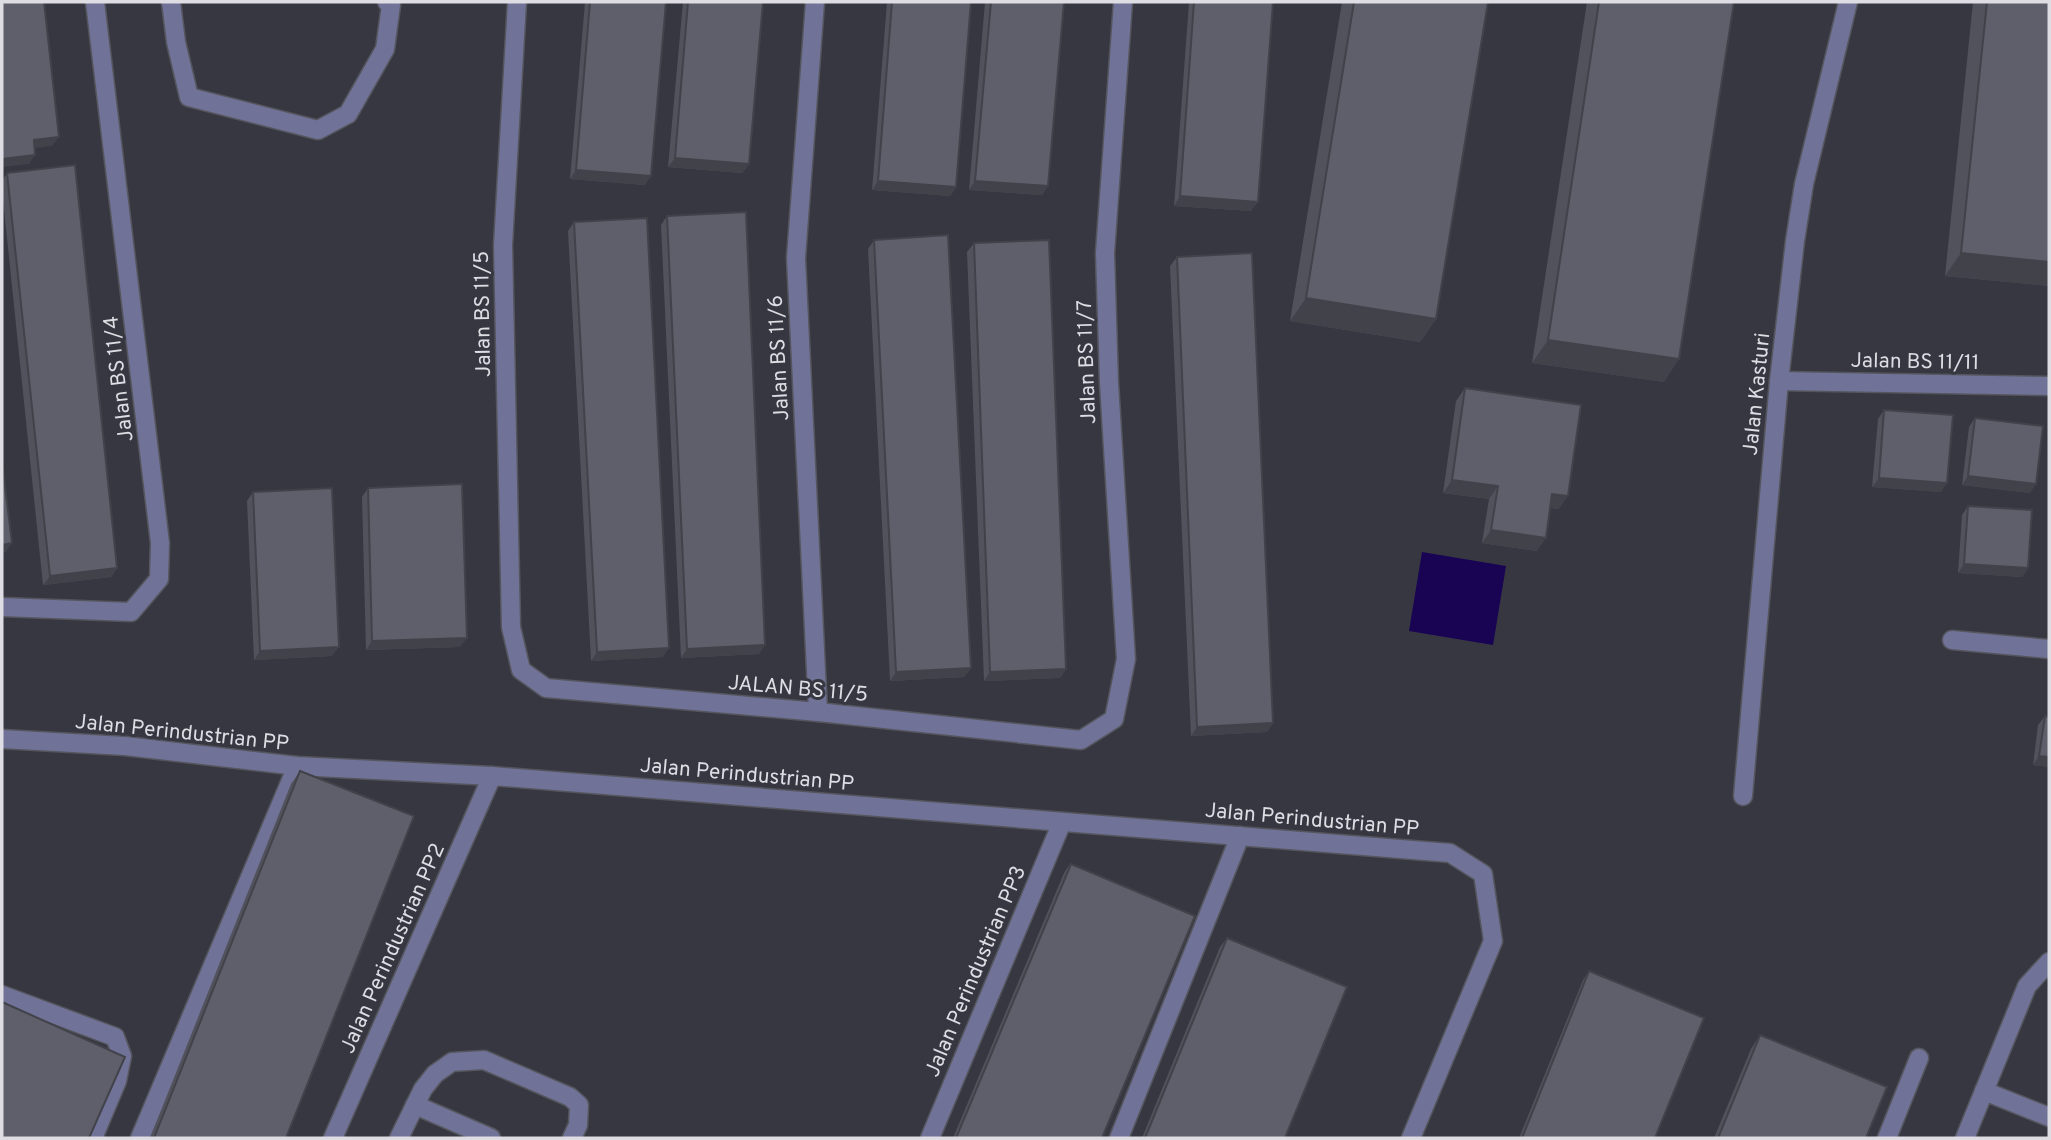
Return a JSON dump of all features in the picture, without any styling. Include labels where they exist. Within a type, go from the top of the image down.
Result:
[{"type":"street","name":"Jalan BS 11/4","points":[[2,607],[131,612],[159,579],[160,543],[95,2]]},
{"type":"street","points":[[171,2],[176,42],[189,97],[318,131],[348,114],[385,49],[391,5],[387,2]]},
{"type":"street","name":"Jalan BS 11/5","points":[[511,627],[503,245],[517,2]]},
{"type":"street","name":"Jalan BS 11/6","points":[[815,2],[796,258],[818,712]]},
{"type":"street","name":"Jalan BS 11/7","points":[[1114,719],[1126,659],[1109,383],[1105,253],[1123,2]]},
{"type":"street","name":"Jalan Kasturi","points":[[1743,796],[1779,381],[1804,184],[1848,2]]},
{"type":"street","name":"Jalan BS 11/11","points":[[1779,381],[2049,386]]},
{"type":"street","name":"JALAN BS 11/5","points":[[511,627],[521,670],[546,688],[818,712],[1081,740],[1114,719]]},
{"type":"street","points":[[1952,640],[2049,649]]},
{"type":"street","name":"Jalan Perindustrian PP","points":[[2,738],[125,746],[297,766],[492,776],[1450,853],[1483,874],[1493,941],[1411,1138]]},
{"type":"street","points":[[140,1138],[297,766]]},
{"type":"street","name":"Jalan Perindustrian PP2","points":[[333,1138],[492,776]]},
{"type":"street","name":"Jalan Perindustrian PP3","points":[[930,1138],[1062,822]]},
{"type":"street","points":[[1119,1138],[1240,836]]},
{"type":"street","points":[[1965,1138],[2027,986],[2049,962]]},
{"type":"street","points":[[2,995],[115,1037],[122,1056],[120,1069],[93,1138]]},
{"type":"street","points":[[1887,1138],[1919,1058]]},
{"type":"street","points":[[399,1138],[423,1089],[435,1074],[452,1062],[484,1060],[570,1097],[579,1105],[578,1125],[572,1138]]},
{"type":"street","points":[[1984,1091],[2049,1116]]},
{"type":"street","points":[[415,1105],[491,1138]]},
{"type":"shaded area","points":[[1422,552],[1506,566],[1493,645],[1409,631]]},
{"type":"building","points":[[2,2],[44,2],[59,137],[34,140],[35,155],[2,159]]},
{"type":"building","points":[[590,2],[666,2],[651,176],[576,170]]},
{"type":"building","points":[[688,2],[763,2],[749,164],[675,158]]},
{"type":"building","points":[[892,2],[971,2],[956,187],[878,181]]},
{"type":"building","points":[[991,2],[1064,2],[1048,186],[975,181]]},
{"type":"building","points":[[1194,2],[1273,2],[1258,202],[1180,196]]},
{"type":"building","points":[[1354,2],[1488,2],[1436,319],[1306,298]]},
{"type":"building","points":[[1599,2],[1734,2],[1679,359],[1548,340]]},
{"type":"building","points":[[1987,2],[2049,2],[2049,262],[1961,253]]},
{"type":"building","points":[[75,165],[117,568],[50,576],[7,173]]},
{"type":"building","points":[[746,212],[765,645],[687,649],[667,216]]},
{"type":"building","points":[[647,218],[669,648],[597,652],[574,222]]},
{"type":"building","points":[[948,235],[971,668],[896,672],[874,240]]},
{"type":"building","points":[[1049,240],[1066,669],[990,672],[974,243]]},
{"type":"building","points":[[1252,253],[1273,723],[1197,727],[1177,257]]},
{"type":"building","points":[[1465,388],[1581,405],[1568,496],[1552,494],[1546,538],[1491,530],[1498,486],[1452,480]]},
{"type":"building","points":[[1884,410],[1953,415],[1947,483],[1879,478]]},
{"type":"building","points":[[1975,418],[2043,426],[2036,484],[1968,476]]},
{"type":"building","points":[[2,462],[12,543],[2,545]]},
{"type":"building","points":[[462,484],[467,638],[372,641],[368,488]]},
{"type":"building","points":[[332,488],[339,647],[260,651],[253,492]]},
{"type":"building","points":[[1968,506],[2032,510],[2028,568],[1964,564]]},
{"type":"building","points":[[2045,716],[2049,717],[2049,757],[2039,756]]},
{"type":"building","points":[[300,771],[414,816],[286,1138],[154,1138]]},
{"type":"building","points":[[1071,864],[1195,916],[1102,1138],[956,1138]]},
{"type":"building","points":[[1227,938],[1347,987],[1285,1138],[1145,1138]]},
{"type":"building","points":[[1589,971],[1704,1018],[1655,1138],[1522,1138]]},
{"type":"building","points":[[2,1002],[125,1057],[89,1138],[2,1138]]},
{"type":"building","points":[[1760,1035],[1887,1087],[1866,1138],[1718,1138]]}]
